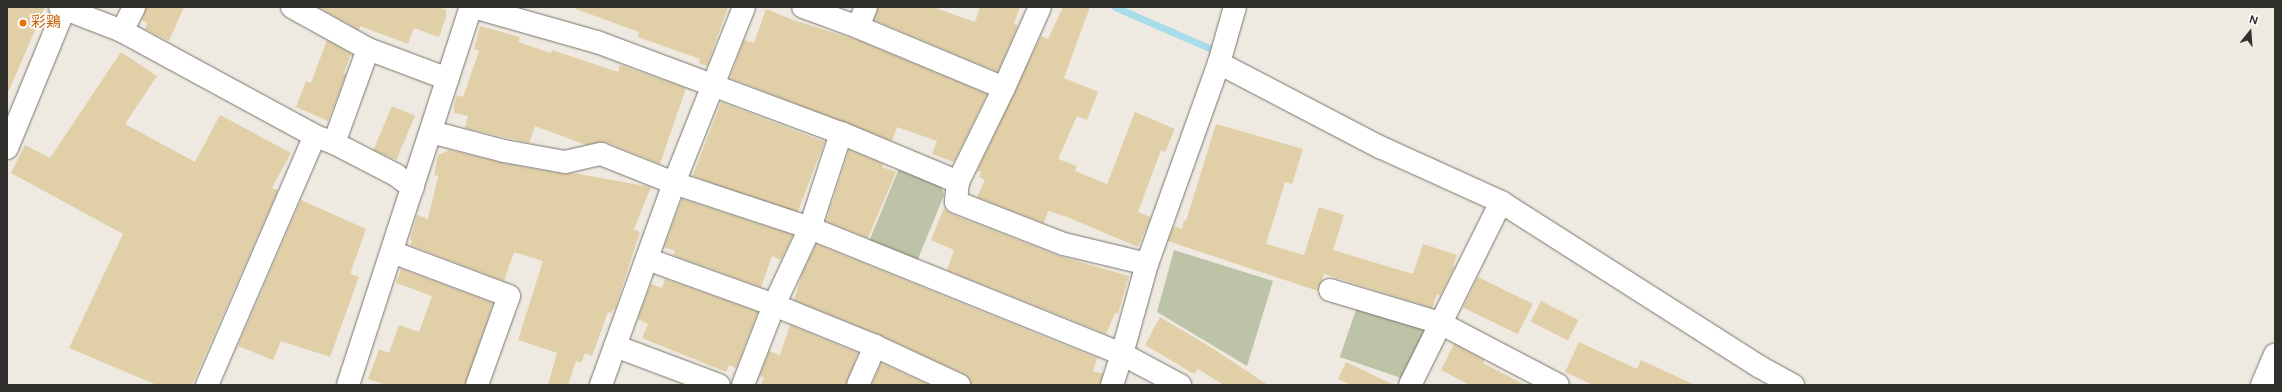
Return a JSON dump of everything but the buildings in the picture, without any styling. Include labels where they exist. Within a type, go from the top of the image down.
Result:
[{"type":"street","points":[[122,31],[134,7]]},
{"type":"street","points":[[292,7],[368,49],[448,79]]},
{"type":"street","points":[[348,385],[414,188],[472,7],[597,42],[841,133],[958,182]]},
{"type":"street","points":[[601,385],[674,184],[744,7]]},
{"type":"street","points":[[803,7],[862,17],[1004,88]]},
{"type":"street","points":[[1040,7],[1004,88],[958,182],[956,202],[1064,244],[1146,264]]},
{"type":"street","points":[[1112,385],[1122,354],[1146,264],[1219,62],[1235,7]]},
{"type":"street","points":[[7,148],[63,8],[122,31],[325,140],[396,176],[414,188]]},
{"type":"street","points":[[207,385],[368,49]]},
{"type":"street","points":[[1219,62],[1380,147],[1501,202],[1760,367],[1793,385]]},
{"type":"street","points":[[431,132],[504,151],[565,162],[601,154],[674,184],[810,228],[1122,354],[1180,385]]},
{"type":"street","points":[[743,385],[774,305],[810,228],[841,133]]},
{"type":"street","points":[[1410,385],[1501,202]]},
{"type":"street","points":[[392,252],[509,296],[478,385]]},
{"type":"street","points":[[646,259],[774,305],[875,346],[959,385]]},
{"type":"street","points":[[1330,290],[1440,323],[1558,385]]},
{"type":"street","points":[[615,346],[719,385]]},
{"type":"street","points":[[858,385],[875,346]]},
{"type":"street","points":[[2262,385],[2275,355]]},
{"type":"green space","points":[[900,166],[941,183],[944,195],[916,264],[868,244]]},
{"type":"green space","points":[[1174,250],[1273,281],[1247,366],[1157,312]]},
{"type":"green space","points":[[1358,304],[1429,328],[1411,381],[1340,357]]},
{"type":"waterway","points":[[1115,7],[1216,51]]},
{"type":"place","name":"彩鶏","points":[[23,23]]}]
